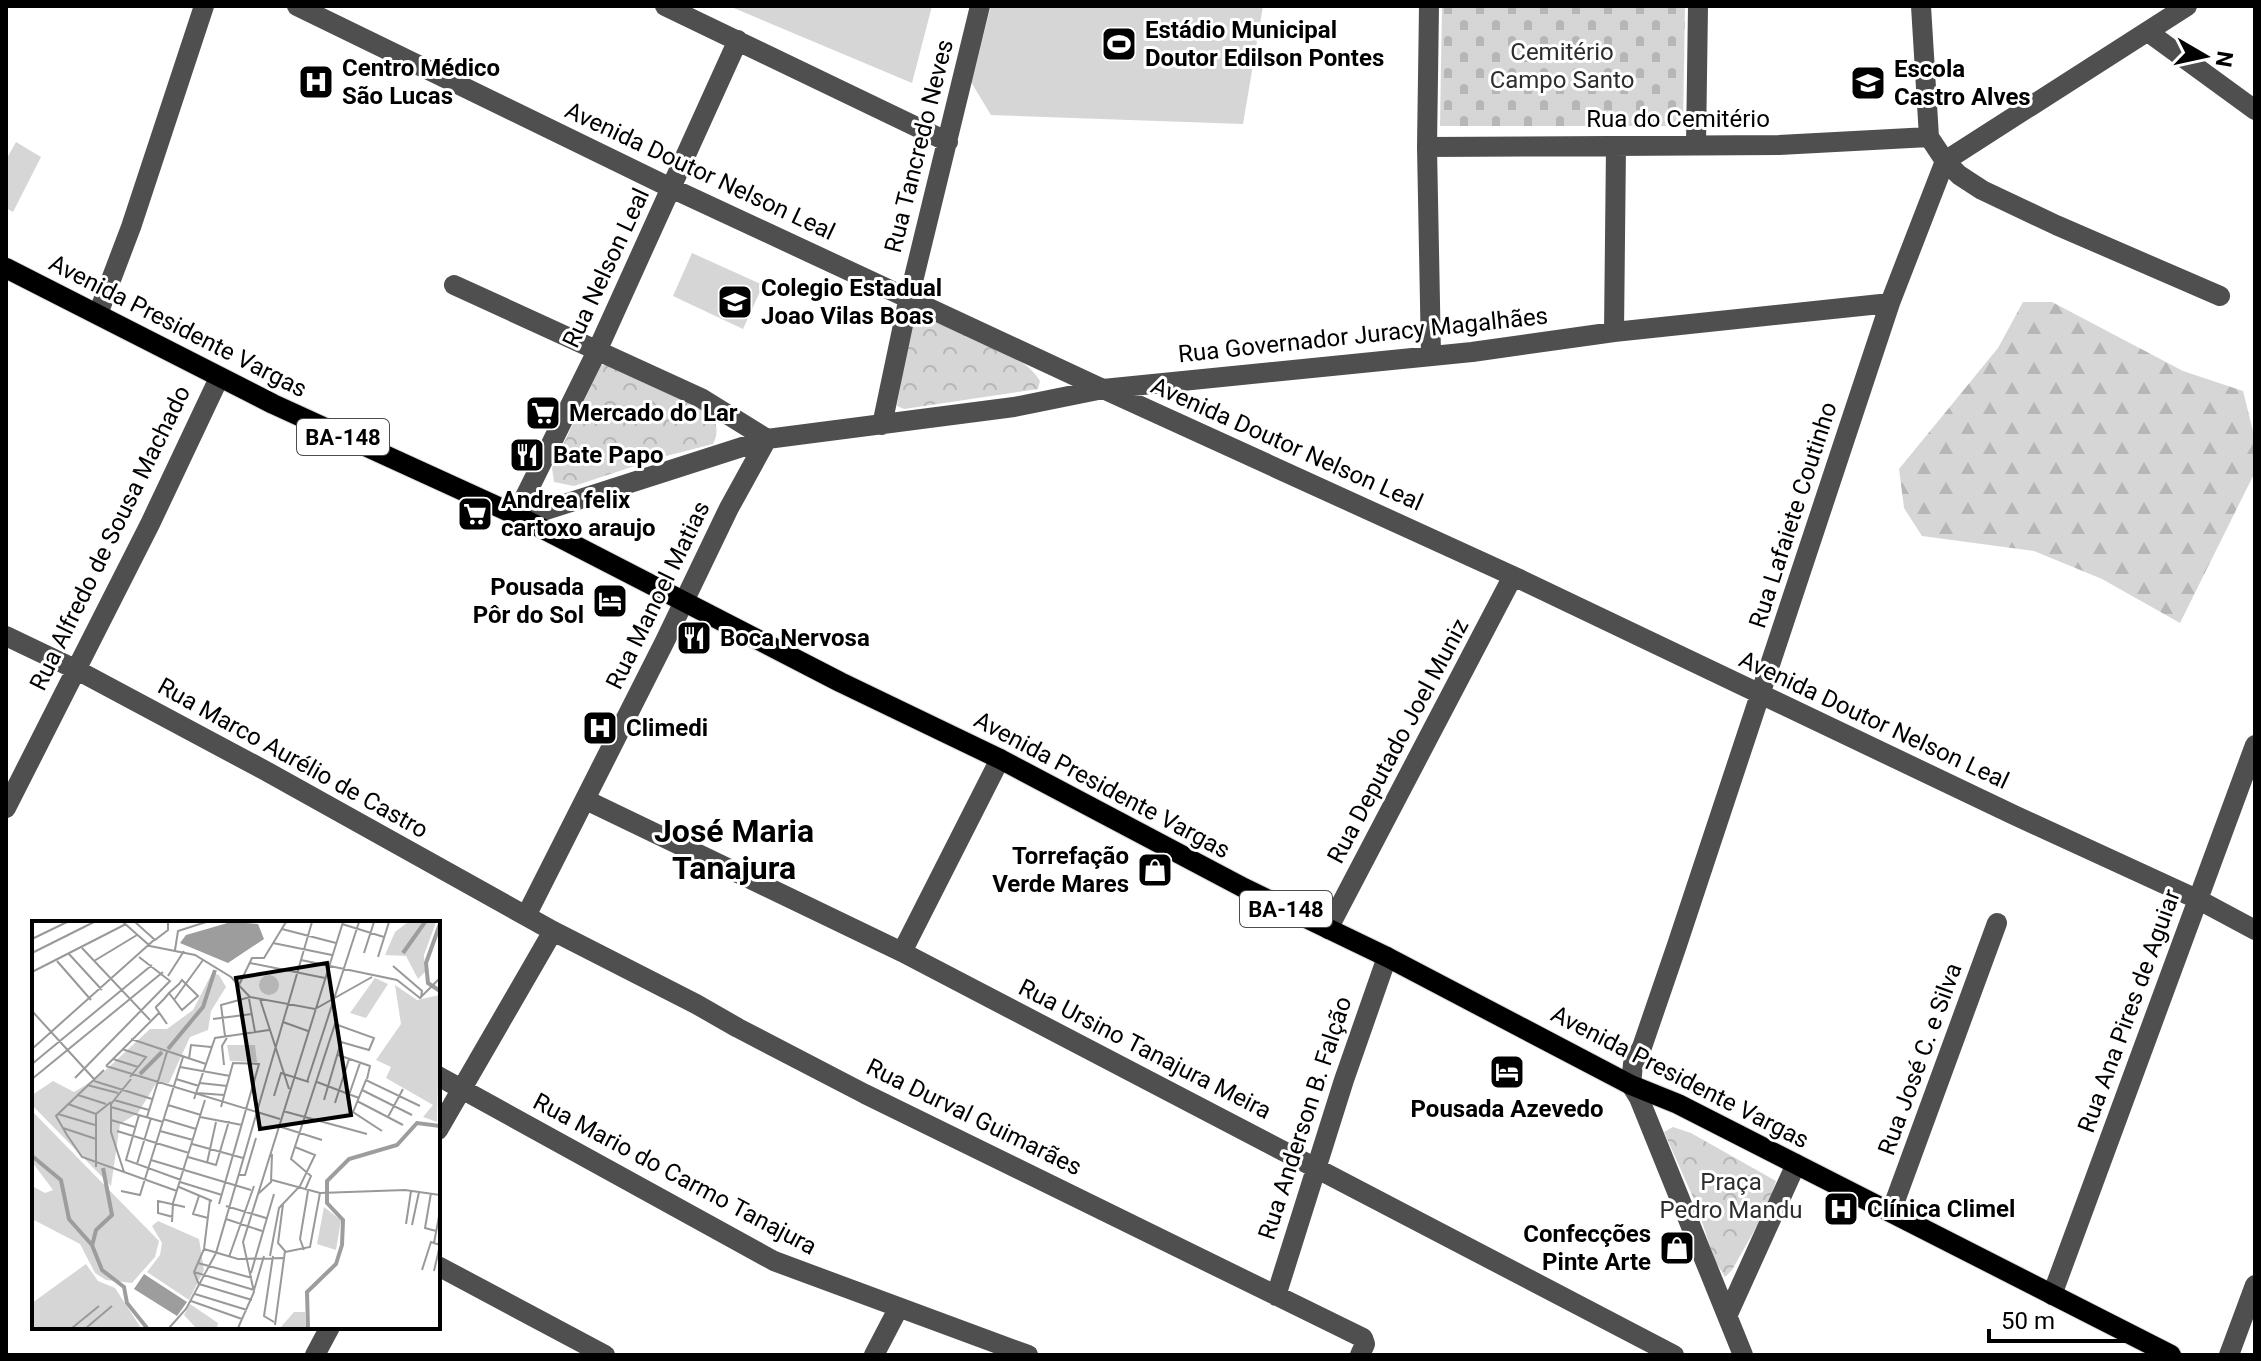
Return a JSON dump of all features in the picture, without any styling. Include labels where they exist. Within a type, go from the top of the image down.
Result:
[{"type":"main road","name":"Avenida Presidente Vargas","points":[[8,273],[98,314],[219,378],[331,432],[518,516],[840,682],[1000,759],[1244,888],[1387,957],[1631,1085],[1678,1104],[2171,1355]]},
{"type":"street","points":[[98,314],[131,227],[204,6]]},
{"type":"street","name":"Avenida Doutor Nelson Leal","points":[[297,6],[671,188],[1513,576],[2199,900],[2255,930]]},
{"type":"street","points":[[665,6],[948,142]]},
{"type":"street","name":"Rua Tancredo Neves","points":[[882,425],[909,298],[980,6]]},
{"type":"street","points":[[1429,6],[1427,147],[1431,355]]},
{"type":"street","points":[[1696,145],[1698,6]]},
{"type":"street","points":[[1921,6],[1929,137],[1959,175],[1982,190],[2220,296]]},
{"type":"street","points":[[1945,161],[2187,6]]},
{"type":"street","points":[[2148,32],[2255,110]]},
{"type":"street","name":"Rua Nelson Leal","points":[[518,516],[597,351],[738,40]]},
{"type":"street","name":"Rua do Cemitério","points":[[1427,147],[1828,143],[1929,137]]},
{"type":"street","points":[[1614,332],[1616,146]]},
{"type":"street","name":"Rua Lafaiete Coutinho","points":[[1631,1085],[1633,1064],[1652,1022],[1890,303],[1945,161]]},
{"type":"street","points":[[454,285],[701,398],[767,439]]},
{"type":"street","name":"Rua Governador Juracy Magalhães","points":[[518,516],[767,439],[1014,407],[1103,389],[1890,303]]},
{"type":"street","name":"Rua Alfredo de Sousa Machado","points":[[6,808],[150,524],[219,378]]},
{"type":"street","name":"Rua Manoel Matias","points":[[530,910],[679,614],[683,600],[767,439]]},
{"type":"street","name":"Rua Deputado Joel Muniz","points":[[1328,929],[1513,576]]},
{"type":"street","name":"Rua Marco Aurélio de Castro","points":[[6,636],[75,669],[530,910],[553,931]]},
{"type":"street","name":"Rua Ana Pires de Aguiar","points":[[2052,1295],[2255,745]]},
{"type":"street","points":[[902,952],[1000,759]]},
{"type":"street","name":"Rua Ursino Tanajura Meira","points":[[586,800],[902,952],[1674,1355]]},
{"type":"street","name":"Rua José C. e Silva","points":[[1891,1212],[1997,923]]},
{"type":"street","points":[[440,1126],[553,931]]},
{"type":"street","name":"Rua Durval Guimarães","points":[[553,931],[865,1094],[1363,1338],[1365,1344],[1361,1353]]},
{"type":"street","name":"Rua Anderson B. Falção","points":[[1276,1296],[1366,1013],[1387,957]]},
{"type":"street","name":"Rua Mario do Carmo Tanajura","points":[[440,1077],[774,1261],[1028,1355]]},
{"type":"street","points":[[1631,1085],[1743,1355]]},
{"type":"street","points":[[1728,1314],[1796,1164]]},
{"type":"street","points":[[440,1267],[605,1355]]},
{"type":"street","points":[[2229,1355],[2255,1285]]},
{"type":"street","points":[[874,1355],[898,1309]]},
{"type":"street","points":[[315,1355],[329,1329]]},
{"type":"green space","points":[[729,6],[932,6],[912,83]]},
{"type":"green space","name":"Estádio Municipal Doutor Edilson Pontes","points":[[991,6],[1263,6],[1243,124],[991,115],[971,82]]},
{"type":"green space","name":"Cemitério Campo Santo","points":[[1442,6],[1685,6],[1683,126],[1440,126]]},
{"type":"green space","points":[[16,142],[41,157],[13,212],[6,208],[6,160]]},
{"type":"green space","points":[[692,253],[763,285],[743,329],[673,296]]},
{"type":"green space","points":[[2023,302],[2052,302],[2183,371],[2243,391],[2255,439],[2255,472],[2180,623],[2102,579],[2034,551],[1922,536],[1904,508],[1899,469],[1998,348]]},
{"type":"green space","points":[[927,320],[989,343],[1020,361],[1040,381],[1038,389],[904,409],[897,406],[910,327]]},
{"type":"green space","points":[[601,365],[612,365],[651,382],[707,413],[716,426],[713,444],[574,486],[554,482],[552,468]]},
{"type":"green space","name":"Praça Pedro Mandu","points":[[1673,1127],[1691,1133],[1776,1181],[1767,1208],[1725,1277],[1715,1261],[1696,1204],[1664,1132]]},
{"type":"place","name":"Estádio Municipal Doutor Edilson Pontes","points":[[1119,44]]},
{"type":"place","name":"Centro Médico São Lucas","points":[[316,82]]},
{"type":"place","name":"Escola Castro Alves","points":[[1868,83]]},
{"type":"place","name":"Colegio Estadual Joao Vilas Boas","points":[[735,302]]},
{"type":"place","name":"Mercado do Lar","points":[[543,413]]},
{"type":"place","name":"Bate Papo","points":[[527,455]]},
{"type":"place","name":"Andrea felix cartoxo araujo","points":[[475,514]]},
{"type":"place","name":"Pousada Pôr do Sol","points":[[610,601]]},
{"type":"place","name":"Boca Nervosa","points":[[694,638]]},
{"type":"place","name":"Climedi","points":[[600,728]]},
{"type":"place","name":"Torrefação Verde Mares","points":[[1155,870]]},
{"type":"place","name":"Pousada Azevedo","points":[[1507,1072]]},
{"type":"place","name":"Clínica Climel","points":[[1841,1209]]},
{"type":"place","name":"Confecções Pinte Arte","points":[[1677,1248]]},
{"type":"district","name":"José Maria Tanajura","points":[[734,850]]}]
